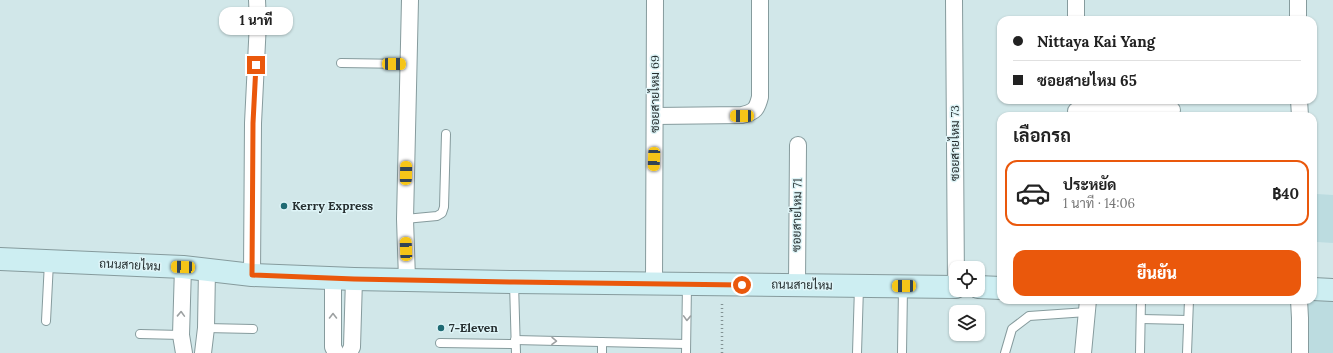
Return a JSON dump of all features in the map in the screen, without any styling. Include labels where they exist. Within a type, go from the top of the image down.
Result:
[{"type":"main road","name":"ถนนสายไหม","points":[[0,259],[183,267],[252,275],[344,278],[514,282],[949,287]]},
{"type":"main road","points":[[985,287],[997,288]]},
{"type":"main road","points":[[1317,289],[1333,290]]},
{"type":"street","points":[[252,275],[253,123],[258,0]]},
{"type":"street","points":[[407,279],[406,219],[410,0]]},
{"type":"street","name":"ซอยสายไหม 69","points":[[654,284],[655,0]]},
{"type":"street","points":[[655,116],[742,116],[751,114],[757,107],[760,97],[760,0]]},
{"type":"street","name":"ซอยสายไหม 73","points":[[954,0],[956,261]]},
{"type":"street","points":[[1076,0],[1076,16]]},
{"type":"street","points":[[1298,0],[1298,16]]},
{"type":"street","points":[[1076,109],[1172,110]]},
{"type":"street","name":"ซอยสายไหม 71","points":[[797,285],[798,145]]},
{"type":"street","points":[[183,267],[181,335],[184,353]]},
{"type":"street","points":[[203,353],[206,328],[207,269]]},
{"type":"street","points":[[336,353],[333,347],[344,278]]},
{"type":"street","points":[[344,278],[352,347],[349,353]]},
{"type":"street","points":[[1299,304],[1300,353]]},
{"type":"street","points":[[1083,353],[1087,306]]},
{"type":"lane","points":[[341,63],[408,64]]},
{"type":"lane","points":[[406,219],[437,216],[442,213],[444,207],[446,134]]},
{"type":"lane","points":[[46,321],[49,261]]},
{"type":"lane","points":[[514,282],[516,353]]},
{"type":"lane","points":[[686,353],[687,283]]},
{"type":"lane","points":[[857,353],[859,286]]},
{"type":"lane","points":[[902,353],[904,286]]},
{"type":"lane","points":[[1140,353],[1141,304]]},
{"type":"lane","points":[[1187,353],[1189,304]]},
{"type":"lane","points":[[1005,353],[1012,329],[1029,316],[1087,306]]},
{"type":"lane","points":[[1141,319],[1188,320]]},
{"type":"lane","points":[[206,328],[252,329]]},
{"type":"lane","points":[[140,334],[181,335]]},
{"type":"lane","points":[[602,342],[602,353]]},
{"type":"lane","points":[[440,343],[602,342],[686,344]]},
{"type":"path","points":[[722,303],[722,353]]},
{"type":"shaded area","points":[[1317,194],[1333,195],[1333,243],[1317,242]]},
{"type":"shaded area","points":[[1333,297],[1333,353],[1302,353],[1302,304],[1317,304],[1317,299]]},
{"type":"place","name":"Kerry Express","points":[[284,206]]},
{"type":"place","name":"7-Eleven","points":[[441,328]]},
{"type":"route","points":[[256,65],[253,123],[252,275],[354,279],[742,285]]}]
